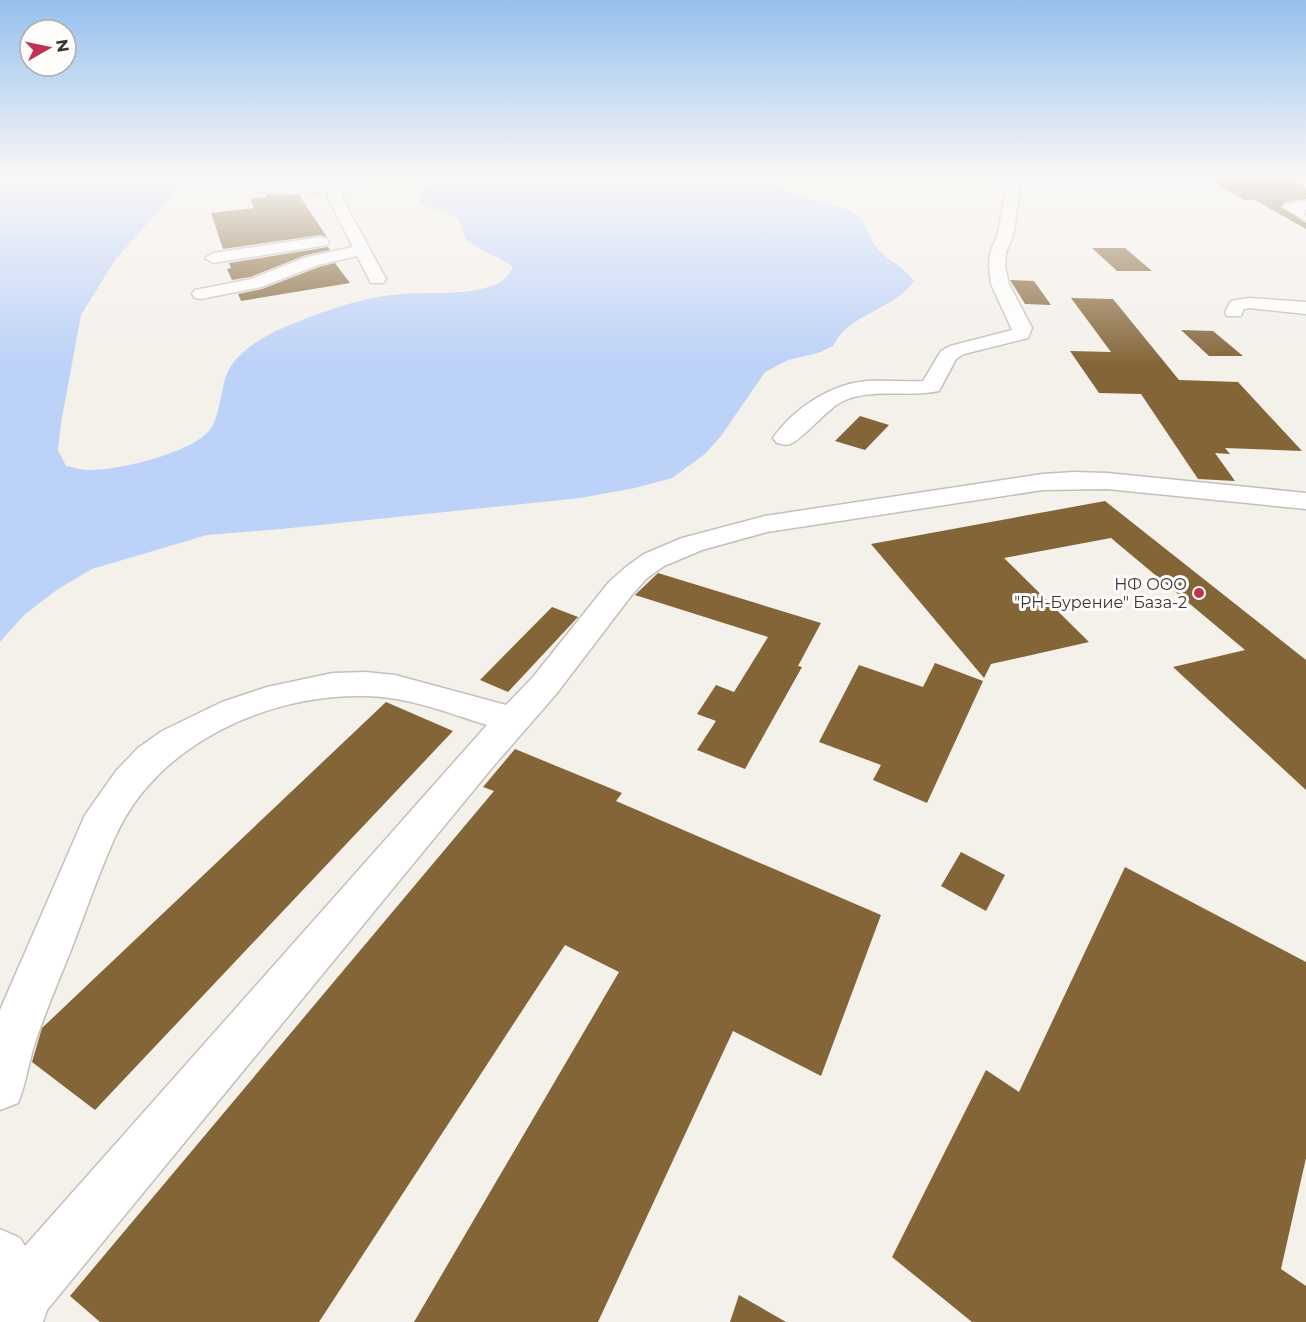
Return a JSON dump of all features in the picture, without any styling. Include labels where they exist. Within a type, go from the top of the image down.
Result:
[{"type":"lane","points":[[356,240],[377,279]]},
{"type":"lane","points":[[785,438],[821,404],[833,396],[863,388],[931,386],[948,355],[957,350],[1021,334],[1022,328],[1000,284],[997,266],[998,254],[1003,240]]},
{"type":"lane","points":[[213,258],[359,244]]},
{"type":"lane","points":[[201,294],[255,283],[359,244]]},
{"type":"lane","points":[[1234,312],[1237,305],[1249,303],[1306,308]]},
{"type":"lane","points":[[12,1291],[545,685],[620,589],[637,572],[654,560],[725,533],[776,522],[1031,484],[1074,480],[1107,481],[1306,501]]},
{"type":"lane","points":[[0,1086],[9,1047],[99,827],[118,798],[150,759],[193,728],[240,708],[315,686],[354,682],[394,686],[513,720]]},
{"type":"water","points":[[0,240],[133,240],[115,260],[81,315],[58,450],[66,466],[85,470],[118,467],[156,458],[192,444],[205,435],[213,425],[226,376],[237,358],[253,344],[282,328],[328,310],[366,299],[405,294],[460,292],[487,288],[504,280],[513,266],[467,240],[871,240],[885,256],[914,281],[895,299],[849,326],[833,346],[818,353],[788,360],[765,372],[721,436],[705,454],[672,478],[635,488],[580,498],[207,535],[92,569],[58,589],[24,615],[0,642]]},
{"type":"building","points":[[220,240],[288,240],[223,249]]},
{"type":"building","points":[[328,247],[330,250],[306,255],[250,277],[232,280],[227,269],[231,268],[229,263]]},
{"type":"building","points":[[1092,248],[1125,248],[1152,271],[1117,271]]},
{"type":"building","points":[[335,263],[350,283],[241,301],[238,294],[262,289]]},
{"type":"building","points":[[1010,280],[1034,281],[1051,305],[1025,304]]},
{"type":"building","points":[[1071,298],[1113,299],[1179,380],[1238,382],[1302,451],[1225,448],[1230,454],[1215,453],[1235,481],[1198,479],[1141,394],[1099,393],[1070,351],[1111,352]]},
{"type":"building","points":[[1181,330],[1213,331],[1243,356],[1209,356]]},
{"type":"building","points":[[860,416],[889,425],[865,450],[835,441]]},
{"type":"building","points":[[1105,501],[1306,660],[1306,790],[1173,667],[1245,650],[1111,538],[1004,558],[1089,642],[991,664],[984,678],[871,544]]},
{"type":"building","points":[[658,573],[821,623],[798,666],[802,667],[745,769],[697,750],[716,721],[697,714],[716,685],[734,692],[768,637],[635,595]]},
{"type":"building","points":[[552,607],[578,617],[508,692],[480,680]]},
{"type":"building","points":[[935,663],[983,681],[927,803],[873,780],[881,765],[819,742],[859,665],[923,687]]},
{"type":"building","points":[[386,702],[453,731],[95,1110],[32,1062],[42,1028]]},
{"type":"building","points":[[515,749],[622,793],[616,801],[881,915],[821,1076],[733,1031],[598,1322],[414,1322],[619,972],[565,945],[319,1322],[100,1322],[70,1296],[494,791],[483,787]]},
{"type":"building","points":[[961,852],[1005,875],[986,911],[941,886]]},
{"type":"building","points":[[1125,867],[1306,962],[1306,1158],[1281,1269],[1306,1286],[1306,1322],[972,1322],[892,1257],[986,1070],[1019,1092]]},
{"type":"building","points":[[739,1295],[786,1322],[730,1322]]},
{"type":"place","name":"НФ ООО \"РН-Бурение\" База-2","points":[[1199,593]]}]
